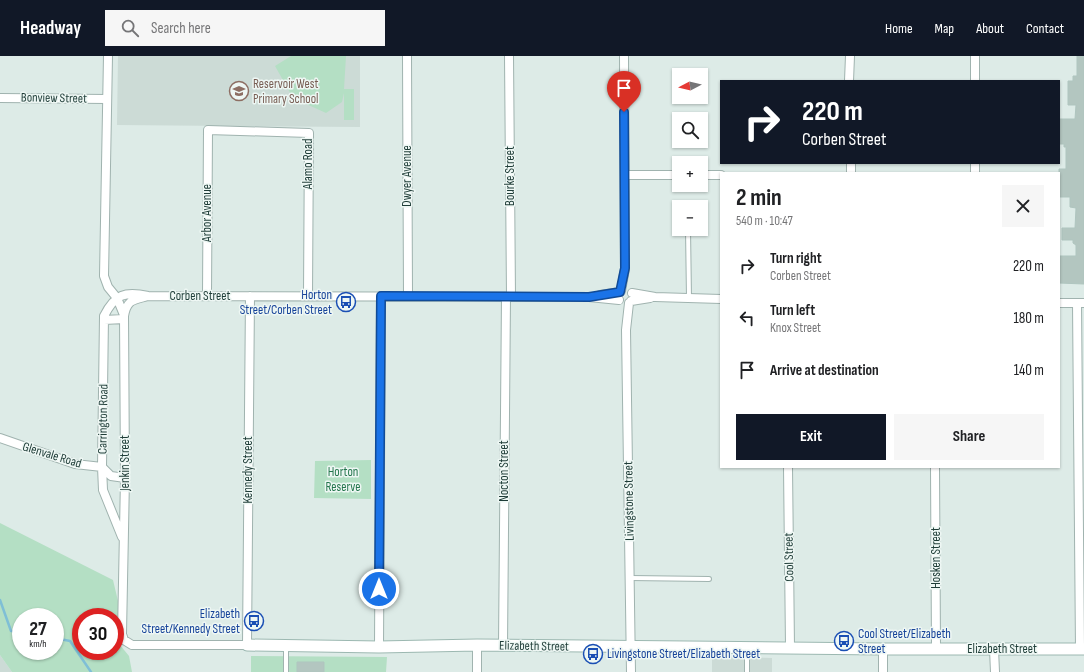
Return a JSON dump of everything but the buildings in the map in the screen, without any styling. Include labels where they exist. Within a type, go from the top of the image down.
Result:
[{"type":"street","points":[[108,56],[104,276],[108,287],[117,298],[124,318]]},
{"type":"street","name":"Dwyer Avenue","points":[[407,56],[408,296]]},
{"type":"street","name":"Bourke Street","points":[[508,297],[509,56]]},
{"type":"street","name":"Livingstone Street","points":[[624,56],[625,268],[631,672]]},
{"type":"street","points":[[850,56],[850,80]]},
{"type":"street","points":[[975,56],[975,80]]},
{"type":"street","name":"Bonview Street","points":[[0,98],[107,99]]},
{"type":"street","name":"Arbor Avenue","points":[[207,296],[208,130]]},
{"type":"street","name":"Alamo Road","points":[[208,130],[309,133],[308,296]]},
{"type":"street","points":[[625,175],[672,175]]},
{"type":"street","points":[[708,175],[720,175]]},
{"type":"street","points":[[117,298],[121,295],[138,293],[148,296]]},
{"type":"street","points":[[124,318],[126,307],[129,303],[136,299],[148,296]]},
{"type":"street","name":"Corben Street","points":[[148,296],[655,297],[720,299]]},
{"type":"street","name":"Kennedy Street","points":[[247,644],[250,296]]},
{"type":"street","points":[[378,647],[381,296]]},
{"type":"street","name":"Nocton Street","points":[[503,646],[508,297]]},
{"type":"street","name":"Carrington Road","points":[[117,298],[110,305],[104,316],[102,467],[103,490],[124,541]]},
{"type":"street","points":[[1060,303],[1080,303],[1082,649]]},
{"type":"street","points":[[104,320],[124,318]]},
{"type":"street","name":"Jenkin Street","points":[[124,318],[125,478],[122,634],[124,640],[128,643]]},
{"type":"street","name":"Glenvale Road","points":[[0,438],[75,464],[102,467],[111,476],[125,478]]},
{"type":"street","name":"Cool Street","points":[[788,468],[790,647]]},
{"type":"street","name":"Hosken Street","points":[[935,468],[936,648]]},
{"type":"street","name":"Elizabeth Street","points":[[128,643],[132,645],[247,644],[378,647],[477,645],[883,649],[1082,649]]},
{"type":"street","points":[[477,645],[477,672]]},
{"type":"street","points":[[994,648],[995,672]]},
{"type":"street","points":[[883,649],[883,672]]},
{"type":"lane","points":[[688,236],[688,298]]},
{"type":"lane","points":[[630,578],[709,579]]},
{"type":"lane","points":[[286,646],[286,672]]},
{"type":"lane","points":[[747,647],[747,672]]},
{"type":"shaded area","name":"Reservoir West Primary School","points":[[118,56],[360,56],[360,127],[117,125]]},
{"type":"shaded area","points":[[0,655],[12,672],[0,672]]},
{"type":"shaded area","points":[[712,657],[772,658],[772,672],[712,672]]},
{"type":"green space","points":[[291,56],[346,56],[344,89],[354,89],[354,120],[344,120],[344,93],[342,102],[326,113],[293,98],[275,66]]},
{"type":"green space","name":"Horton Reserve","points":[[371,460],[371,499],[314,498],[315,461]]},
{"type":"green space","points":[[0,523],[113,580],[120,608],[72,608],[72,660],[124,660],[124,650],[129,656],[132,672],[12,672],[0,655]]},
{"type":"green space","points":[[124,626],[128,643],[124,643]]},
{"type":"green space","points":[[251,656],[387,657],[386,672],[251,672]]},
{"type":"waterway","points":[[0,600],[12,631]]},
{"type":"waterway","points":[[64,640],[70,641],[91,672]]},
{"type":"place","name":"Reservoir West Primary School","points":[[239,91]]},
{"type":"place","name":"Horton Street/Corben Street","points":[[346,302]]},
{"type":"place","name":"Elizabeth Street/Kennedy Street","points":[[254,621]]},
{"type":"place","name":"Cool Street/Elizabeth Street","points":[[844,641]]},
{"type":"place","name":"Livingstone Street/Elizabeth Street","points":[[593,654]]},
{"type":"route","points":[[379,589],[381,296],[589,297],[620,292],[625,268],[624,112]]}]
